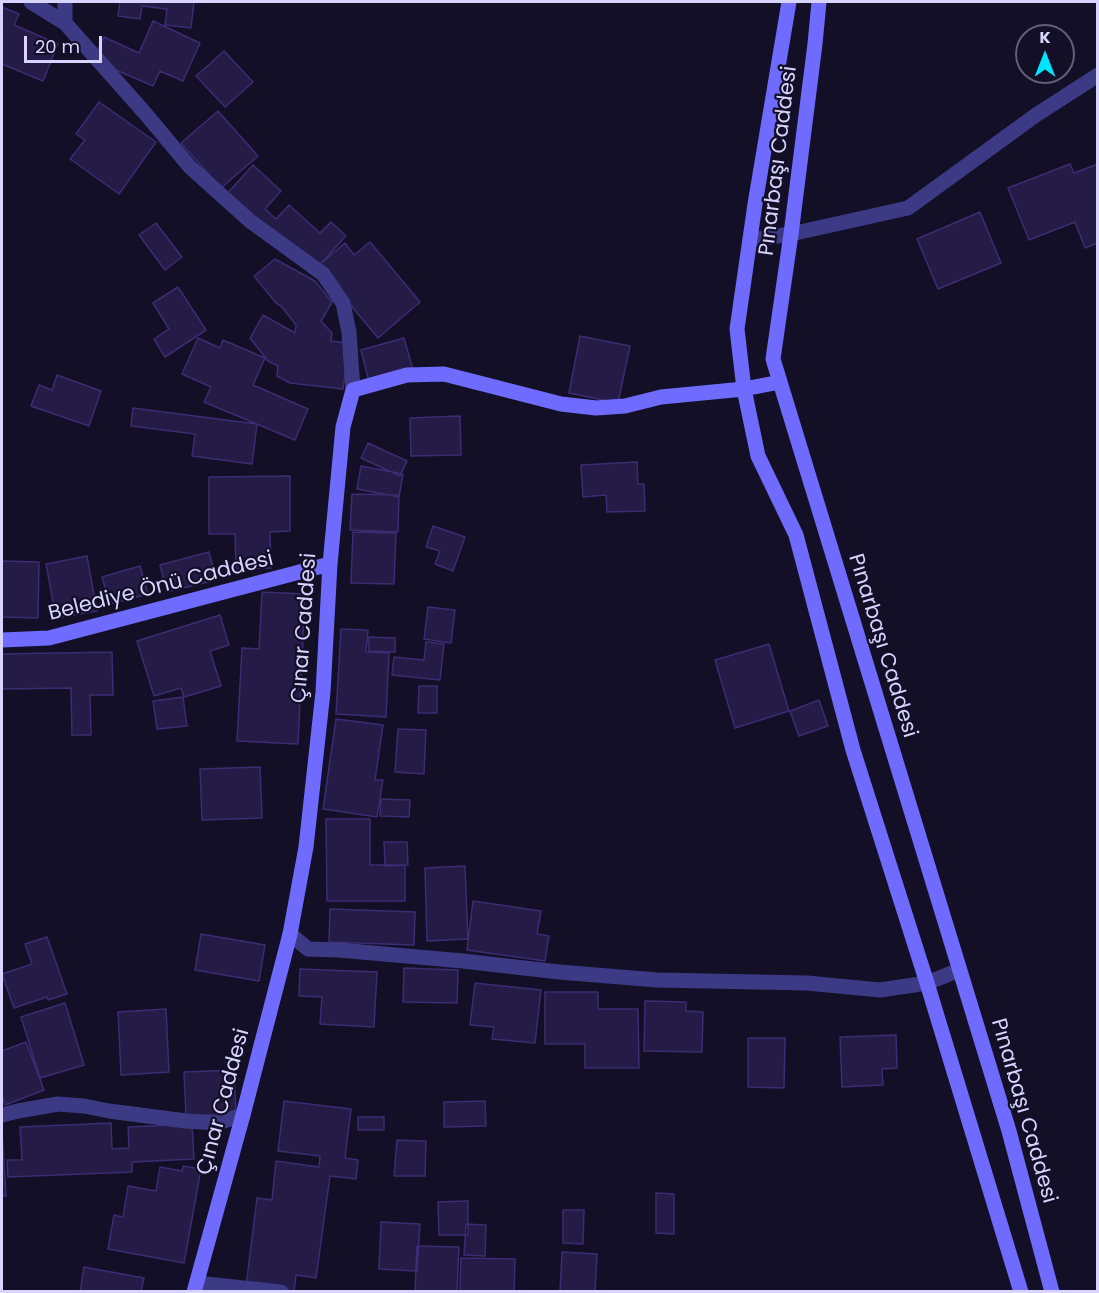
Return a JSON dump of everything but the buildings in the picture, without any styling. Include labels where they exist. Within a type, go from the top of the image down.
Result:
[{"type":"street","points":[[31,2],[65,23],[190,167],[250,221],[323,274],[343,303],[349,332],[353,390],[407,375],[444,375],[561,404],[596,408],[625,406],[661,397],[744,389],[780,382]]},
{"type":"street","points":[[65,2],[65,23]]},
{"type":"street","points":[[789,2],[737,329],[744,389],[758,456],[796,535],[853,750],[1021,1292]]},
{"type":"street","name":"Pınarbaşı Caddesi","points":[[819,2],[791,234],[773,359],[1009,1131],[1052,1292]]},
{"type":"street","points":[[750,240],[791,234],[908,208],[1036,115],[1098,75]]},
{"type":"street","name":"Çınar Caddesi","points":[[196,1287],[290,934],[306,847],[323,692],[330,564],[343,427],[353,390]]},
{"type":"street","name":"Belediye Önü Caddesi","points":[[2,640],[49,638],[330,564]]},
{"type":"street","points":[[290,934],[308,949],[657,980],[807,983],[880,990],[927,983],[958,970]]},
{"type":"street","points":[[2,1115],[58,1104],[217,1123],[243,1115]]},
{"type":"street","points":[[196,1287],[281,1292]]}]
